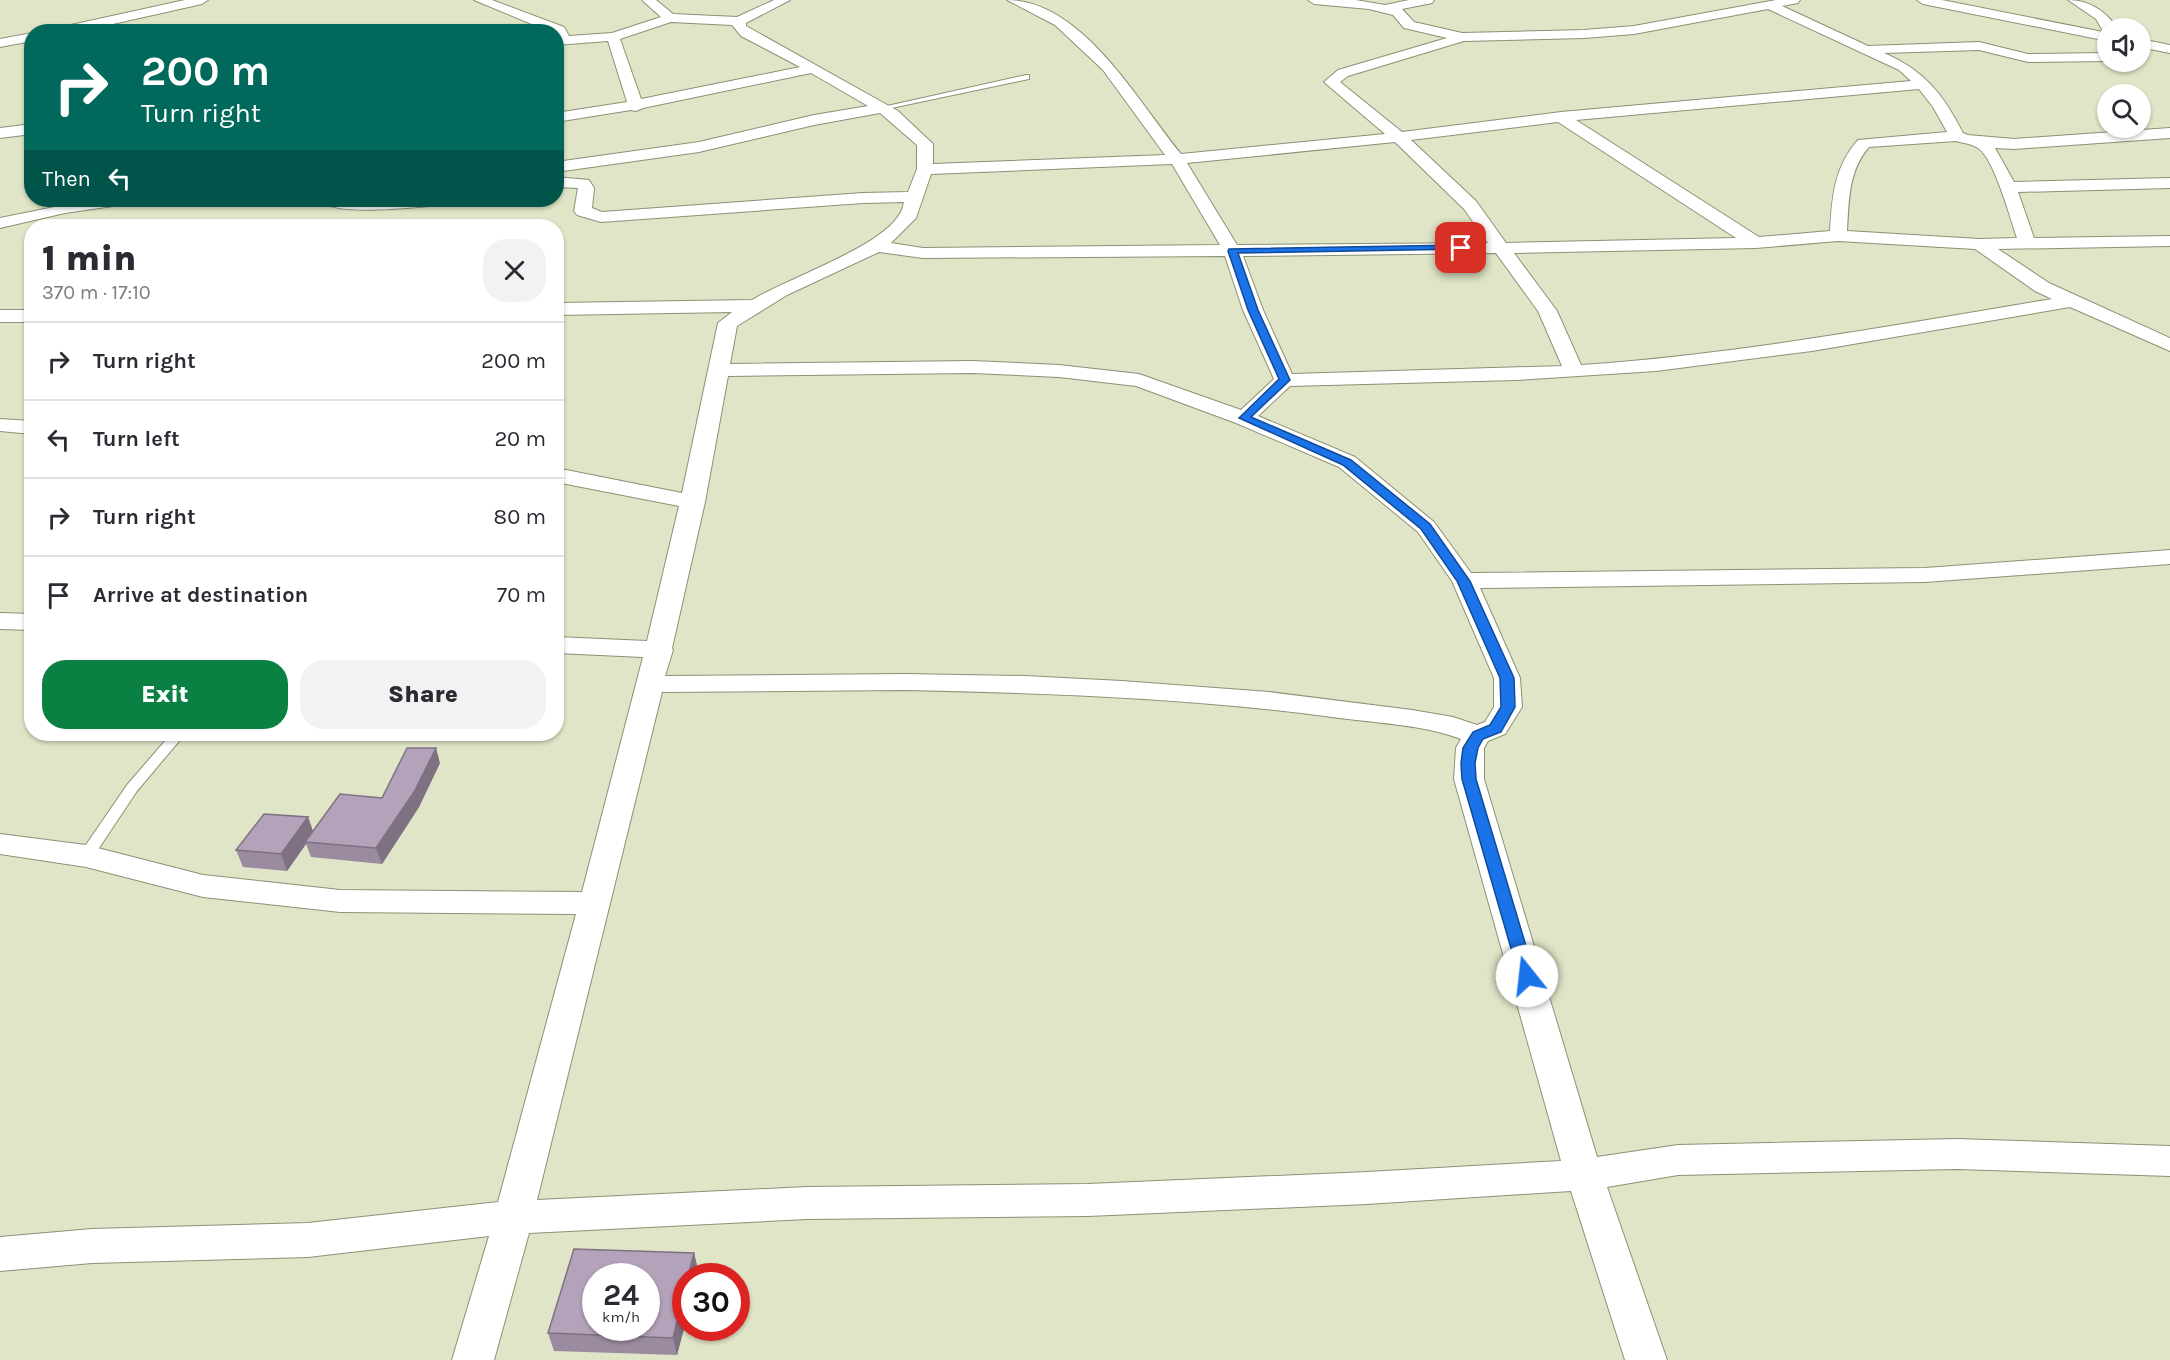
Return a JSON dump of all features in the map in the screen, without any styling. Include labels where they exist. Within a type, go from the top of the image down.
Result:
[{"type":"street","points":[[93,24],[202,0]]},
{"type":"street","points":[[480,0],[543,24]]},
{"type":"street","points":[[648,0],[670,18]]},
{"type":"street","points":[[564,41],[613,37],[670,18],[739,21],[784,0]]},
{"type":"street","points":[[1013,0],[1060,22],[1108,67],[1149,125],[1177,159],[1232,251],[1253,310],[1284,380]]},
{"type":"street","points":[[1314,0],[1398,12],[1409,25],[1463,37],[1584,34],[1634,30],[1794,0]]},
{"type":"street","points":[[1384,9],[1428,0]]},
{"type":"street","points":[[1923,0],[2097,31]]},
{"type":"street","points":[[2074,0],[2103,18]]},
{"type":"street","points":[[1771,6],[1904,67],[1918,77],[1945,111],[1957,136]]},
{"type":"street","points":[[473,1360],[515,1217],[652,684],[693,502],[728,323],[780,291],[877,246],[907,218],[925,169],[925,144],[893,114],[746,33],[739,27],[739,21]]},
{"type":"street","points":[[613,37],[636,106]]},
{"type":"street","points":[[1463,37],[1343,73],[1331,82],[1398,136],[1470,205],[1547,312],[1574,371]]},
{"type":"street","points":[[0,43],[24,38]]},
{"type":"street","points":[[2151,45],[2170,49]]},
{"type":"street","points":[[1863,49],[1979,46],[2028,58],[2097,57]]},
{"type":"street","points":[[2151,58],[2170,58]]},
{"type":"street","points":[[564,117],[712,92],[813,68]]},
{"type":"street","points":[[925,169],[1177,159],[1329,145],[1561,117],[1922,84]]},
{"type":"street","points":[[564,166],[699,147],[814,120],[882,108]]},
{"type":"street","points":[[1561,117],[1756,243]]},
{"type":"street","points":[[0,145],[6,132],[24,130]]},
{"type":"street","points":[[1838,236],[1843,175],[1851,159],[1864,143],[1957,136],[1980,142],[2014,144],[2170,133]]},
{"type":"street","points":[[1980,142],[1988,148],[2007,187],[2027,243]]},
{"type":"street","points":[[564,182],[583,183],[586,188],[583,211],[601,217],[831,200],[914,197]]},
{"type":"street","points":[[2007,187],[2170,183]]},
{"type":"street","points":[[0,223],[71,207]]},
{"type":"street","points":[[877,246],[923,253],[1501,248],[1756,243],[1838,236],[1979,244],[2170,241]]},
{"type":"street","points":[[1979,244],[2042,287],[2165,340]]},
{"type":"street","points":[[1244,418],[1284,380],[1574,371],[1654,365],[1750,354],[2072,301]]},
{"type":"street","points":[[564,309],[755,306]]},
{"type":"street","points":[[0,316],[24,316]]},
{"type":"street","points":[[719,370],[972,367],[1059,371],[1139,380],[1244,418],[1347,462],[1426,527],[1464,581],[1507,678],[1508,707],[1496,728],[1478,735],[1470,748],[1469,779],[1584,1175],[1646,1360]]},
{"type":"street","points":[[0,425],[24,427]]},
{"type":"street","points":[[564,477],[693,502]]},
{"type":"street","points":[[1464,581],[1925,575],[2170,557]]},
{"type":"street","points":[[0,621],[24,622]]},
{"type":"street","points":[[564,645],[660,650]]},
{"type":"street","points":[[652,684],[905,682],[1101,688],[1269,700],[1412,719],[1453,726],[1478,735]]},
{"type":"street","points":[[0,844],[86,856],[203,886],[339,901],[596,903]]},
{"type":"street","points":[[0,1254],[92,1246],[308,1240],[515,1217],[807,1203],[1100,1200],[1584,1175],[1678,1160],[1957,1154],[2170,1161]]},
{"type":"lane","points":[[882,108],[1026,77]]},
{"type":"lane","points":[[86,856],[132,788],[172,741]]},
{"type":"building","points":[[407,748],[436,748],[414,792],[376,848],[305,842],[340,794],[382,798]]},
{"type":"building","points":[[264,814],[308,817],[281,854],[236,850]]},
{"type":"building","points":[[574,1249],[694,1253],[691,1263],[672,1263],[672,1338],[660,1337],[660,1263],[582,1263],[582,1334],[548,1333]]},
{"type":"route","points":[[1461,248],[1232,251],[1253,310],[1284,380],[1244,418],[1347,462],[1426,527],[1464,581],[1507,678],[1508,707],[1496,728],[1478,735],[1470,748],[1469,779],[1527,976]]}]
